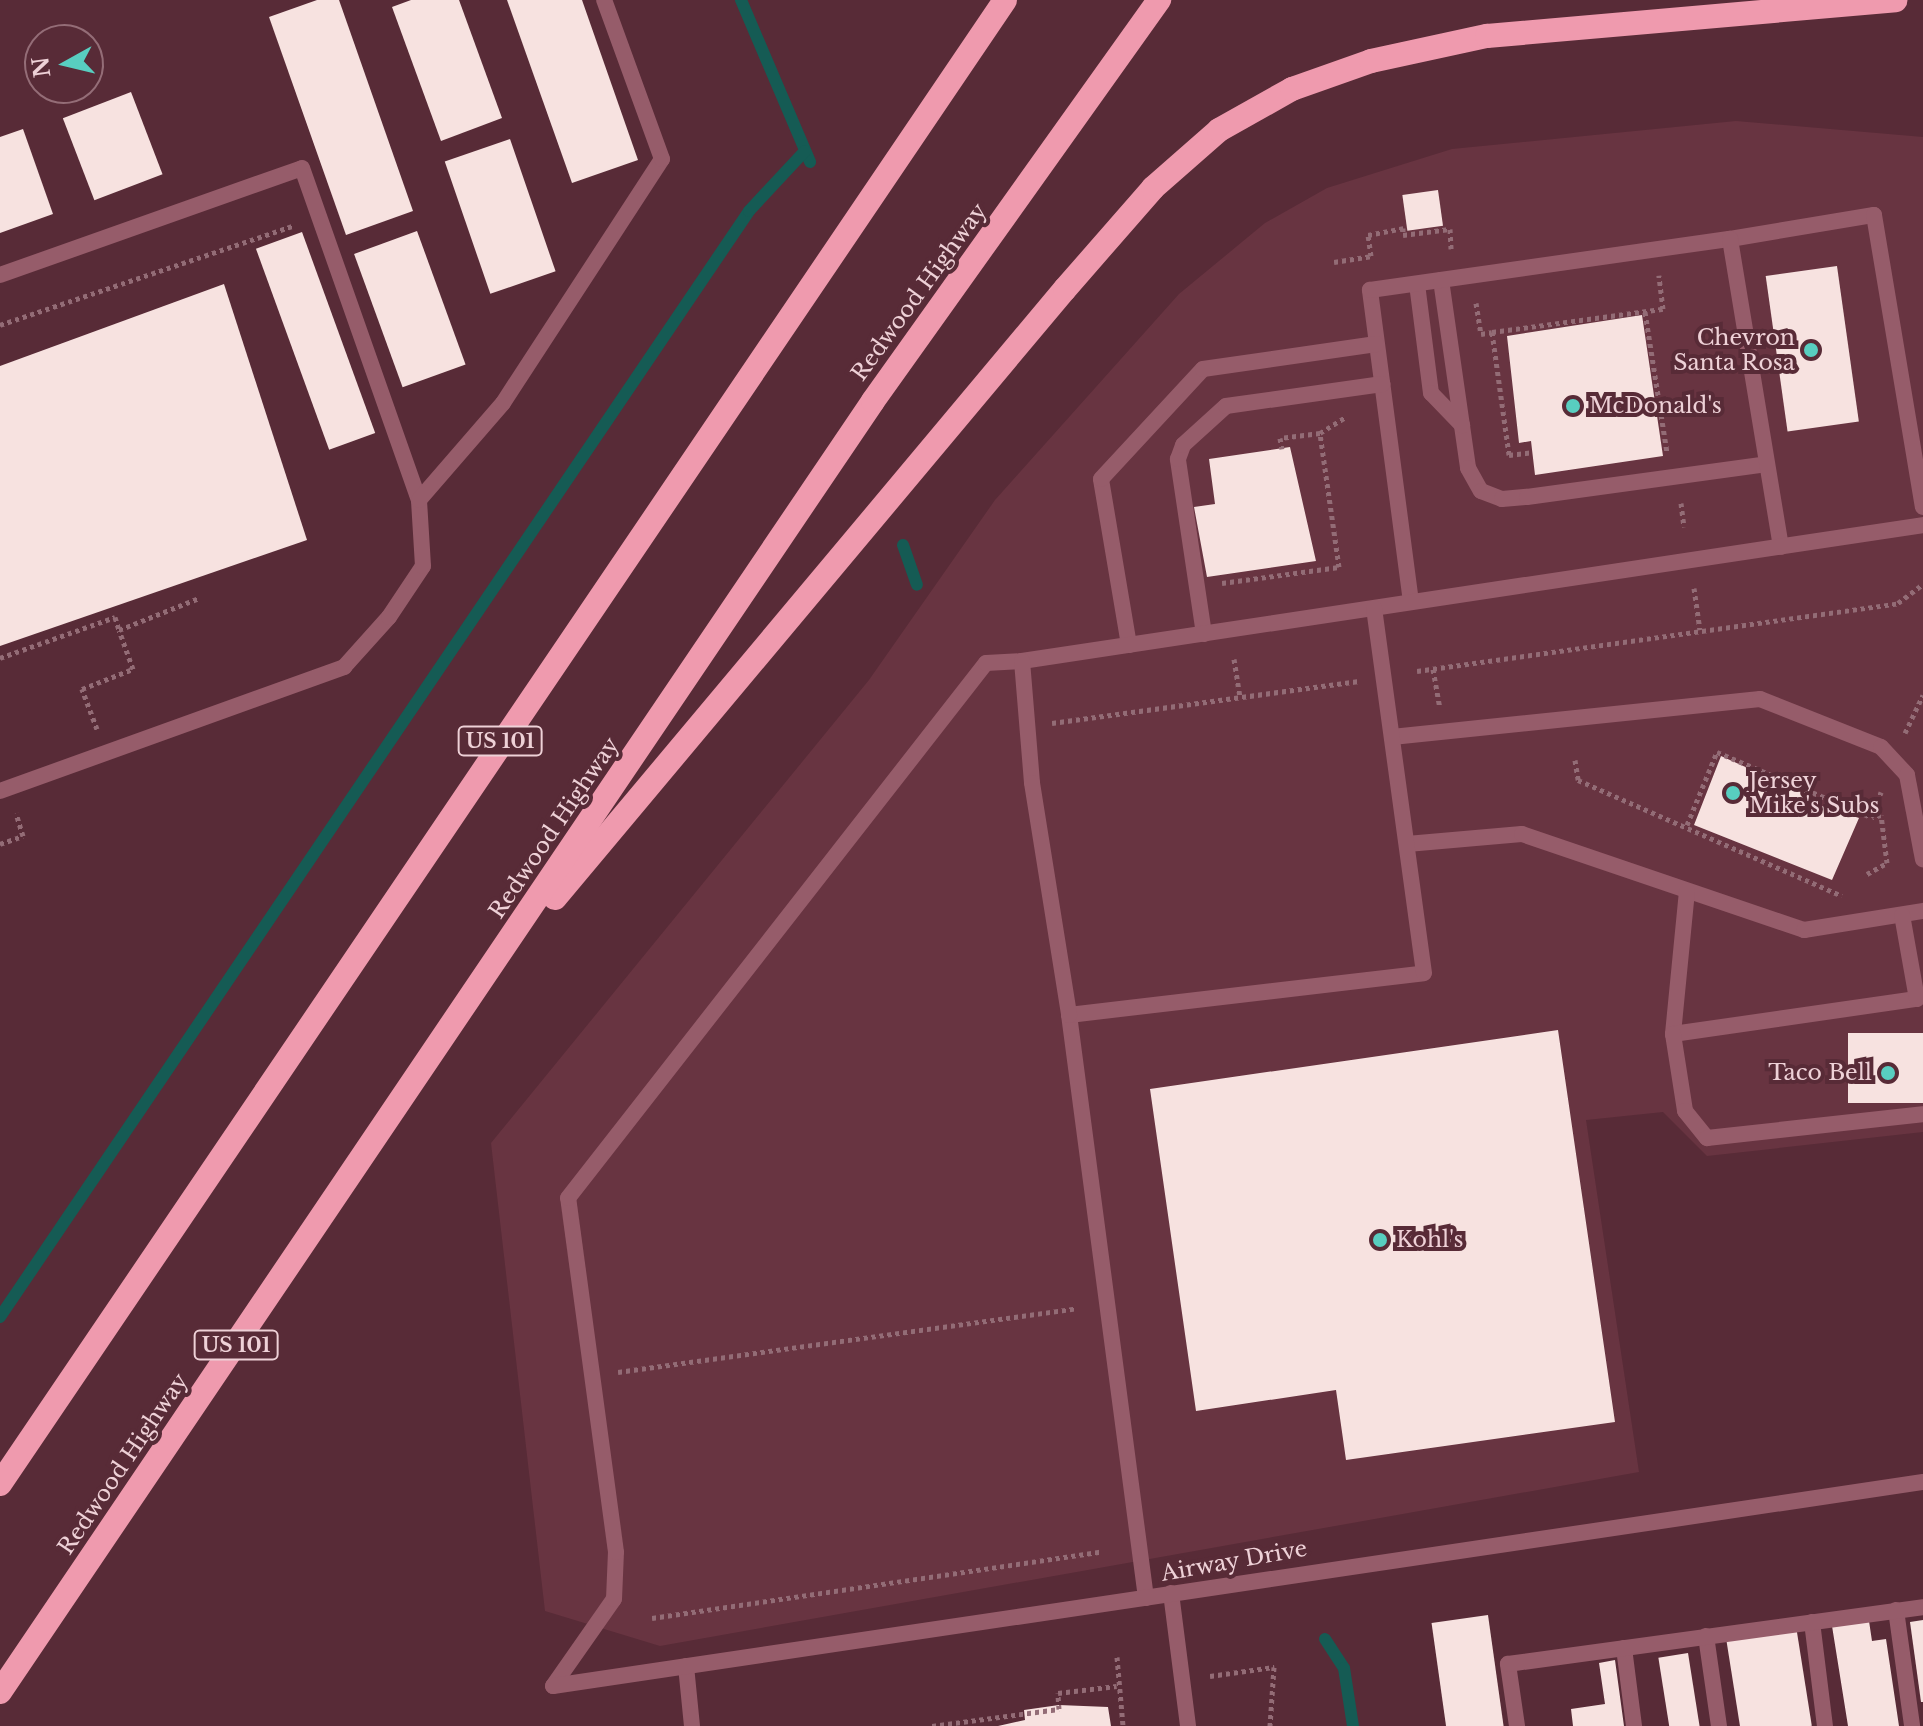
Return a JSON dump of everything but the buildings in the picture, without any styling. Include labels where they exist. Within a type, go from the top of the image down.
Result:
[{"type":"highway","name":"US 101","points":[[0,1484],[1005,0]]},
{"type":"highway","name":"Redwood Highway","points":[[0,1692],[873,401],[1159,0]]},
{"type":"highway","points":[[471,998],[1065,289],[1153,188],[1219,130],[1292,89],[1371,61],[1487,36],[1895,0]]},
{"type":"street","points":[[419,500],[503,403],[662,159],[604,0]]},
{"type":"street","points":[[0,275],[302,168],[419,500],[423,566],[344,667],[0,791]]},
{"type":"street","points":[[1411,602],[1370,290],[1657,250],[1874,215],[1923,507]]},
{"type":"street","points":[[1730,239],[1781,547]]},
{"type":"street","points":[[1441,280],[1468,468],[1481,491],[1502,499],[1767,464]]},
{"type":"street","points":[[1417,284],[1431,393],[1462,425]]},
{"type":"street","points":[[1129,645],[1101,479],[1203,369],[1376,344]]},
{"type":"street","points":[[1204,634],[1178,459],[1183,445],[1226,406],[1382,384]]},
{"type":"street","points":[[591,1375],[568,1198],[986,663],[1022,661],[1923,525]]},
{"type":"street","points":[[1069,1015],[1424,973],[1374,608]]},
{"type":"street","points":[[1022,661],[1026,727],[1069,1015],[1146,1598]]},
{"type":"street","points":[[1392,737],[1760,699],[1881,747],[1907,775],[1923,860]]},
{"type":"street","points":[[1407,844],[1522,834],[1804,930],[1923,911]]},
{"type":"street","points":[[1687,891],[1673,1034],[1685,1111],[1707,1138],[1923,1114]]},
{"type":"street","points":[[1673,1034],[1920,999],[1902,915]]},
{"type":"street","name":"Airway Drive","points":[[591,1375],[616,1552],[614,1599],[553,1686],[1923,1482]]},
{"type":"street","points":[[1171,1593],[1188,1726]]},
{"type":"street","points":[[1517,1726],[1508,1664],[1923,1607]]},
{"type":"street","points":[[1896,1610],[1912,1726]]},
{"type":"street","points":[[1812,1622],[1825,1726]]},
{"type":"street","points":[[1706,1636],[1719,1726]]},
{"type":"street","points":[[1624,1648],[1634,1726]]},
{"type":"street","points":[[686,1666],[692,1726]]},
{"type":"path","points":[[0,325],[287,223],[295,227]]},
{"type":"path","points":[[1334,262],[1371,256],[1368,235],[1403,228],[1403,235],[1450,229],[1451,249]]},
{"type":"path","points":[[1476,302],[1481,334],[1663,309],[1657,250]]},
{"type":"path","points":[[1645,312],[1667,453],[1676,461]]},
{"type":"path","points":[[1492,332],[1509,455],[1532,452]]},
{"type":"path","points":[[1224,592],[1222,582],[1339,567],[1320,433],[1280,438],[1282,449]]},
{"type":"path","points":[[1417,671],[1898,603],[1923,584]]},
{"type":"path","points":[[1694,588],[1700,630]]},
{"type":"path","points":[[119,630],[199,598]]},
{"type":"path","points":[[0,658],[115,617],[133,669],[82,689],[88,702]]},
{"type":"path","points":[[1234,659],[1240,697]]},
{"type":"path","points":[[1026,727],[1360,681]]},
{"type":"path","points":[[1905,734],[1923,695]]},
{"type":"path","points":[[1687,825],[1717,752],[1871,817],[1881,815],[1887,863],[1867,874]]},
{"type":"path","points":[[1575,760],[1578,780],[1841,890],[1847,925]]},
{"type":"path","points":[[1871,817],[1884,784]]},
{"type":"path","points":[[0,844],[23,836],[14,809]]},
{"type":"path","points":[[591,1375],[1077,1308]]},
{"type":"path","points":[[652,1618],[1100,1552]]},
{"type":"path","points":[[1117,1657],[1117,1686],[1123,1726]]},
{"type":"path","points":[[1196,1678],[1274,1667],[1270,1726]]},
{"type":"path","points":[[932,1726],[1059,1709],[1058,1693],[1117,1686]]},
{"type":"shaded area","points":[[1736,121],[1923,137],[1923,1132],[1707,1156],[1663,1112],[1586,1120],[1639,1472],[660,1646],[545,1611],[491,1143],[869,680],[995,500],[1179,294],[1265,223],[1327,188],[1452,149]]},
{"type":"waterway","points":[[741,0],[810,162]]},
{"type":"waterway","points":[[0,1317],[749,211],[805,151]]},
{"type":"waterway","points":[[903,545],[917,585]]},
{"type":"waterway","points":[[1325,1639],[1344,1668],[1353,1726]]},
{"type":"place","name":"Chevron Santa Rosa","points":[[1811,350]]},
{"type":"place","name":"McDonald's","points":[[1573,406]]},
{"type":"place","name":"Jersey Mike's Subs","points":[[1733,793]]},
{"type":"place","name":"Taco Bell","points":[[1888,1073]]},
{"type":"place","name":"Kohl's","points":[[1380,1240]]}]
